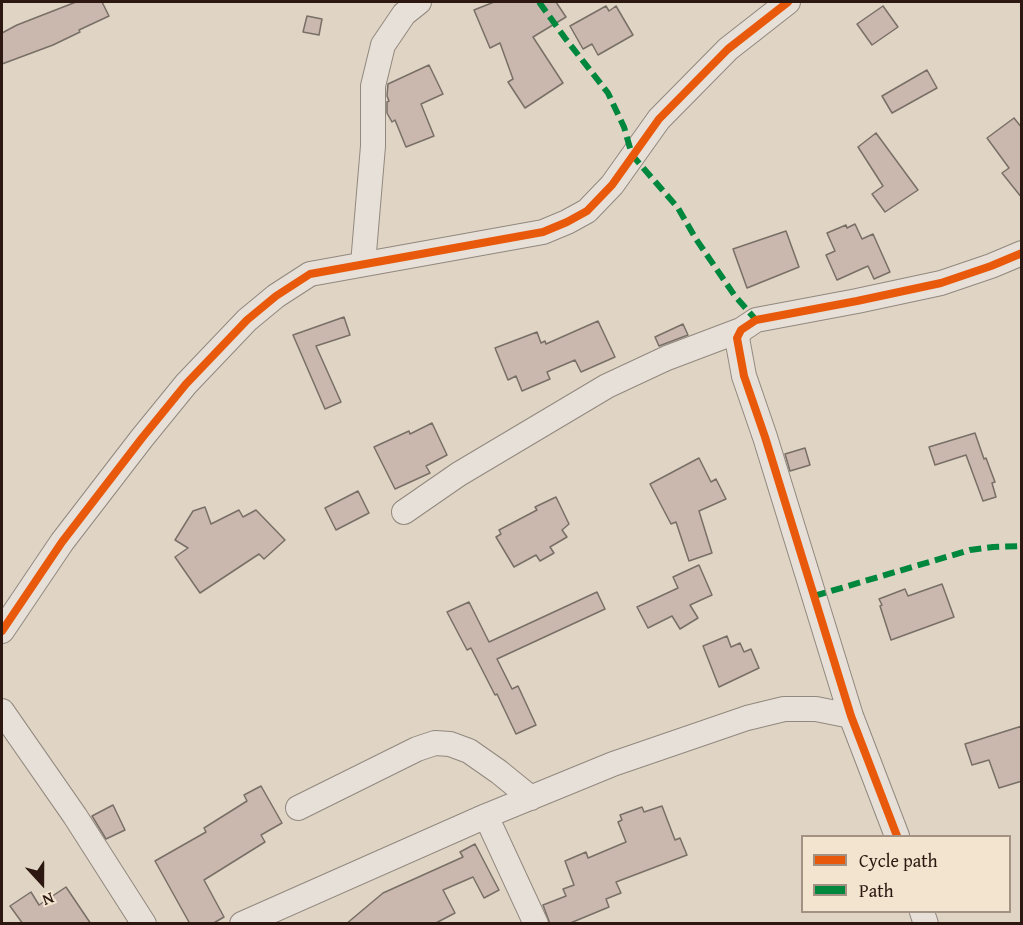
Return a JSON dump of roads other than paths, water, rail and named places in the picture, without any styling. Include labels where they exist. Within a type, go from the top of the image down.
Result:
[{"type":"street","points":[[363,264],[373,146],[373,86],[383,45],[404,14],[419,2]]},
{"type":"street","points":[[2,631],[62,542],[113,474],[186,384],[247,321],[276,296],[310,274],[543,232],[587,211],[612,185],[659,119],[728,49],[788,2]]},
{"type":"street","points":[[404,512],[459,474],[607,387],[667,358],[741,330],[756,320],[857,302],[940,283],[1022,253]]},
{"type":"street","points":[[741,330],[737,338],[744,376],[851,716],[896,835]]},
{"type":"street","points":[[242,924],[486,816],[613,764],[747,718],[784,709],[816,709],[851,716]]},
{"type":"street","points":[[2,711],[75,816],[144,924]]},
{"type":"street","points":[[298,808],[417,749],[435,743],[450,744],[469,751],[531,798]]},
{"type":"street","points":[[486,816],[536,924]]}]
